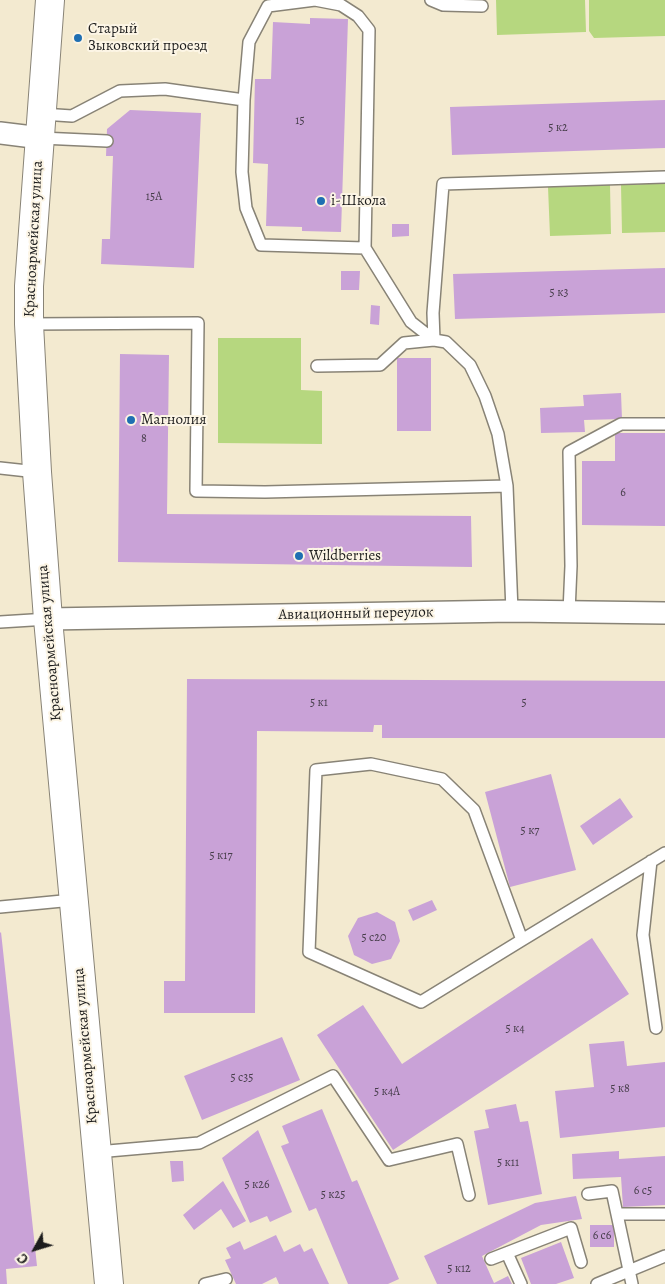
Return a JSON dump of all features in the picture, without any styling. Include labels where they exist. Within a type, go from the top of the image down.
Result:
[{"type":"street","name":"Красноармейская улица","points":[[50,0],[29,324],[37,472],[48,619],[109,1284]]},
{"type":"street","points":[[0,133],[41,126]]},
{"type":"street","name":"Авиационный переулок","points":[[48,619],[512,611],[665,614]]},
{"type":"lane","points":[[365,248],[261,245],[246,208],[242,172],[244,100],[249,42],[268,6],[315,0],[341,5],[358,16],[369,30],[365,248],[411,322],[434,340]]},
{"type":"lane","points":[[431,0],[444,5],[482,6]]},
{"type":"lane","points":[[41,126],[72,116],[120,91],[165,89],[244,100]]},
{"type":"lane","points":[[41,126],[107,141]]},
{"type":"lane","points":[[434,340],[433,313],[443,184],[665,177]]},
{"type":"lane","points":[[29,324],[198,323],[196,491],[266,492],[507,486]]},
{"type":"lane","points":[[317,366],[380,364],[404,343],[434,340],[446,342],[470,365],[485,396],[498,434],[507,486],[512,611]]},
{"type":"lane","points":[[569,612],[571,566],[569,452],[621,424],[665,424]]},
{"type":"lane","points":[[0,468],[37,472]]},
{"type":"lane","points":[[0,622],[48,619]]},
{"type":"lane","points":[[522,940],[474,810],[442,779],[371,764],[316,770],[308,952],[421,1002],[665,853]]},
{"type":"lane","points":[[651,861],[644,935],[656,1028]]},
{"type":"lane","points":[[0,907],[73,900]]},
{"type":"lane","points":[[96,1152],[199,1143],[334,1076],[389,1160],[457,1144],[469,1195]]},
{"type":"lane","points":[[588,1194],[612,1191],[632,1284]]},
{"type":"lane","points":[[617,1214],[665,1214]]},
{"type":"lane","points":[[491,1259],[571,1228],[581,1262]]},
{"type":"lane","points":[[507,1253],[521,1284]]},
{"type":"lane","points":[[597,1284],[665,1256]]},
{"type":"lane","points":[[205,1284],[226,1279]]},
{"type":"green space","points":[[496,0],[585,0],[586,32],[497,35]]},
{"type":"green space","points":[[589,0],[665,0],[665,36],[594,38],[589,31]]},
{"type":"green space","points":[[665,183],[665,232],[622,233],[621,185]]},
{"type":"green space","points":[[610,185],[611,234],[550,236],[548,187]]},
{"type":"green space","points":[[218,338],[301,338],[301,390],[322,391],[322,444],[218,443]]},
{"type":"building","points":[[310,18],[348,19],[341,232],[302,231],[302,227],[266,226],[268,164],[253,163],[255,79],[271,79],[273,22],[310,24]]},
{"type":"building","points":[[665,100],[665,148],[452,155],[450,107]]},
{"type":"building","points":[[130,110],[201,113],[194,268],[101,264],[102,239],[110,239],[113,156],[106,156],[107,129]]},
{"type":"building","points":[[392,224],[409,224],[409,236],[392,237]]},
{"type":"building","points":[[665,268],[665,313],[455,319],[453,274]]},
{"type":"building","points":[[341,271],[360,271],[359,290],[341,290]]},
{"type":"building","points":[[371,305],[380,306],[379,325],[370,324]]},
{"type":"building","points":[[120,354],[169,355],[167,514],[471,516],[472,567],[118,562]]},
{"type":"building","points":[[397,358],[431,358],[431,431],[397,431]]},
{"type":"building","points":[[621,393],[622,419],[584,420],[585,432],[541,433],[540,408],[584,406],[583,395]]},
{"type":"building","points":[[615,433],[665,433],[665,526],[582,525],[582,461],[615,461]]},
{"type":"building","points":[[187,679],[665,681],[665,738],[382,738],[382,725],[374,725],[373,732],[257,731],[255,1013],[164,1013],[164,981],[185,981]]},
{"type":"building","points":[[551,774],[576,870],[510,887],[485,792]]},
{"type":"building","points":[[620,798],[633,817],[593,845],[580,826]]},
{"type":"building","points":[[432,900],[437,910],[413,921],[408,910]]},
{"type":"building","points":[[377,912],[395,922],[400,941],[391,959],[372,964],[354,955],[348,936],[358,918]]},
{"type":"building","points":[[1,932],[37,1266],[6,1269],[7,1284],[0,1284]]},
{"type":"building","points":[[592,938],[629,994],[393,1150],[317,1035],[363,1005],[402,1064]]},
{"type":"building","points":[[282,1037],[300,1080],[202,1120],[184,1076]]},
{"type":"building","points":[[624,1041],[627,1066],[665,1062],[665,1127],[560,1138],[555,1091],[594,1087],[589,1044]]},
{"type":"building","points":[[516,1104],[520,1122],[528,1121],[542,1194],[488,1205],[474,1131],[489,1128],[485,1110]]},
{"type":"building","points":[[322,1109],[352,1182],[357,1180],[399,1279],[388,1284],[348,1284],[316,1208],[309,1211],[281,1146],[289,1143],[282,1126]]},
{"type":"building","points":[[258,1130],[292,1212],[270,1222],[267,1216],[250,1223],[222,1158]]},
{"type":"building","points":[[619,1151],[619,1159],[665,1156],[665,1205],[623,1207],[621,1177],[573,1179],[572,1154]]},
{"type":"building","points":[[170,1161],[183,1161],[184,1181],[172,1182]]},
{"type":"building","points":[[223,1181],[246,1221],[233,1228],[221,1209],[194,1230],[183,1215]]},
{"type":"building","points":[[576,1196],[582,1219],[541,1225],[482,1256],[494,1283],[508,1276],[512,1284],[437,1284],[424,1256],[535,1203]]},
{"type":"building","points":[[590,1225],[614,1225],[614,1247],[590,1247]]},
{"type":"building","points":[[276,1235],[284,1252],[300,1244],[304,1252],[312,1248],[329,1284],[279,1284],[276,1277],[262,1284],[236,1284],[225,1260],[231,1258],[226,1248],[240,1241],[244,1250]]},
{"type":"building","points":[[561,1242],[574,1278],[556,1284],[531,1284],[521,1258]]},
{"type":"place","name":"Старый Зыковский проезд","points":[[78,38]]},
{"type":"place","name":"i-Школа","points":[[321,201]]},
{"type":"place","name":"Магнолия","points":[[131,420]]},
{"type":"place","name":"Wildberries","points":[[299,556]]}]
